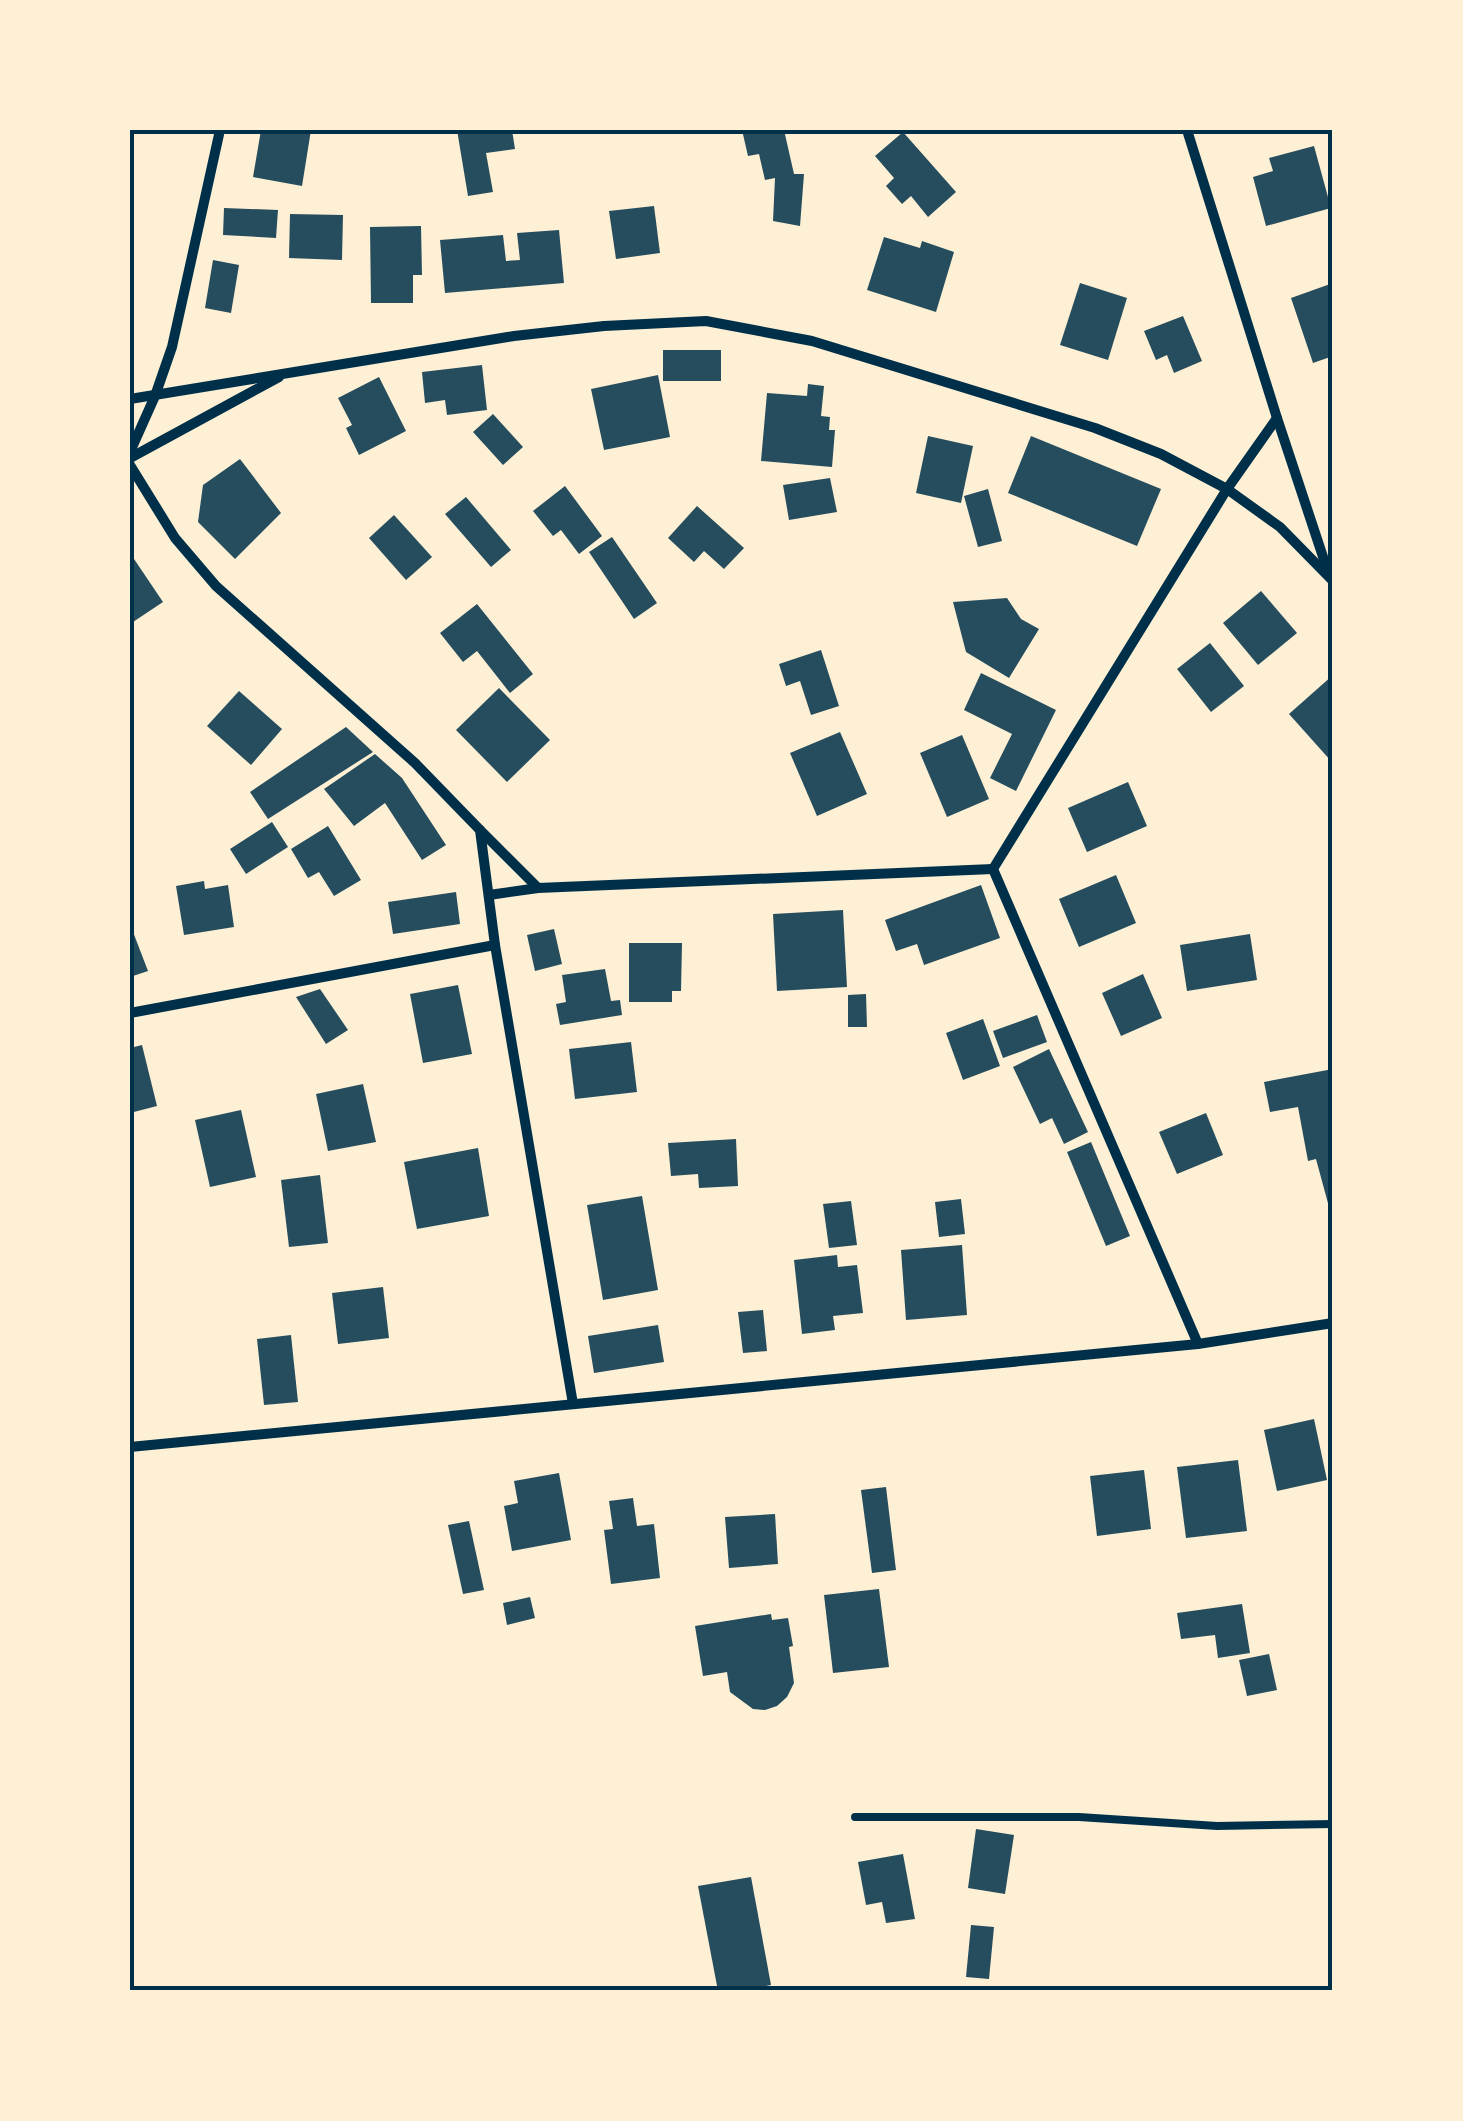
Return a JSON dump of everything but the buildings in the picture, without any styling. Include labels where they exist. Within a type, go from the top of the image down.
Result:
[{"type":"street","points":[[130,454],[172,347],[220,130]]},
{"type":"street","points":[[1187,130],[1277,418],[1332,578]]},
{"type":"street","points":[[130,398],[514,336],[706,321],[812,341],[1095,428],[1161,454],[1227,489],[1280,527],[1332,578]]},
{"type":"street","points":[[130,454],[287,373]]},
{"type":"street","points":[[993,869],[1227,489],[1277,418]]},
{"type":"street","points":[[130,465],[174,538],[216,586],[414,764],[538,888]]},
{"type":"street","points":[[480,830],[494,945],[572,1404]]},
{"type":"street","points":[[489,895],[538,888],[993,869]]},
{"type":"street","points":[[993,869],[1198,1344]]},
{"type":"street","points":[[130,1013],[494,945]]},
{"type":"street","points":[[130,1447],[1198,1344],[1333,1323]]},
{"type":"lane","points":[[854,1817],[1079,1817],[1217,1826],[1333,1824]]}]
